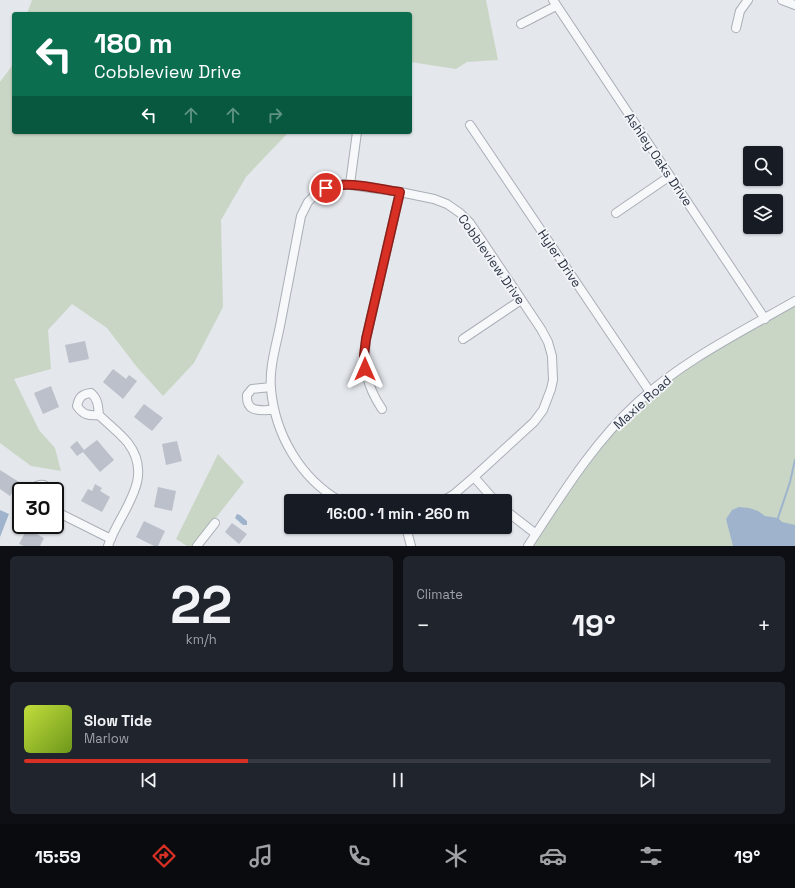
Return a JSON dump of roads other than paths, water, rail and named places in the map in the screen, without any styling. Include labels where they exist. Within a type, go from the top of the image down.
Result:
[{"type":"street","points":[[736,28],[740,11],[748,0]]},
{"type":"street","points":[[782,0],[795,5]]},
{"type":"street","points":[[521,24],[555,3]]},
{"type":"street","name":"Ashley Oaks Drive","points":[[555,3],[764,319]]},
{"type":"street","name":"Hyler Drive","points":[[470,125],[650,392]]},
{"type":"street","points":[[350,184],[357,134]]},
{"type":"street","points":[[616,213],[670,176]]},
{"type":"street","name":"Cobbleview Drive","points":[[328,494],[316,483],[297,461],[284,438],[273,410],[271,387],[273,360],[301,216],[308,202],[320,191],[335,185],[350,184],[440,200],[460,213],[470,223],[541,329],[550,349],[554,371],[552,389],[543,410],[534,422],[454,494]]},
{"type":"street","points":[[382,409],[369,384],[365,369],[364,355],[366,339],[400,192]]},
{"type":"street","points":[[463,339],[521,300]]},
{"type":"street","name":"Maxie Road","points":[[528,546],[596,448],[625,415],[650,392],[690,361],[795,301]]},
{"type":"street","points":[[271,387],[252,390],[247,395],[246,402],[251,408],[257,410],[273,410]]},
{"type":"street","points":[[64,516],[110,542],[136,489],[139,477],[138,465],[134,453],[128,443],[99,415]]},
{"type":"street","points":[[474,477],[489,494]]},
{"type":"street","points":[[512,515],[536,534]]},
{"type":"street","points":[[197,546],[215,523]]},
{"type":"street","points":[[408,534],[411,546]]},
{"type":"water","points":[[739,507],[749,508],[758,511],[765,516],[778,518],[782,522],[795,525],[795,546],[733,546],[726,519],[732,510]]},
{"type":"water","points":[[0,510],[9,514],[0,537]]},
{"type":"water","points":[[237,514],[247,521],[247,525],[243,525],[235,518]]},
{"type":"waterway","points":[[778,518],[790,482],[795,460]]}]
